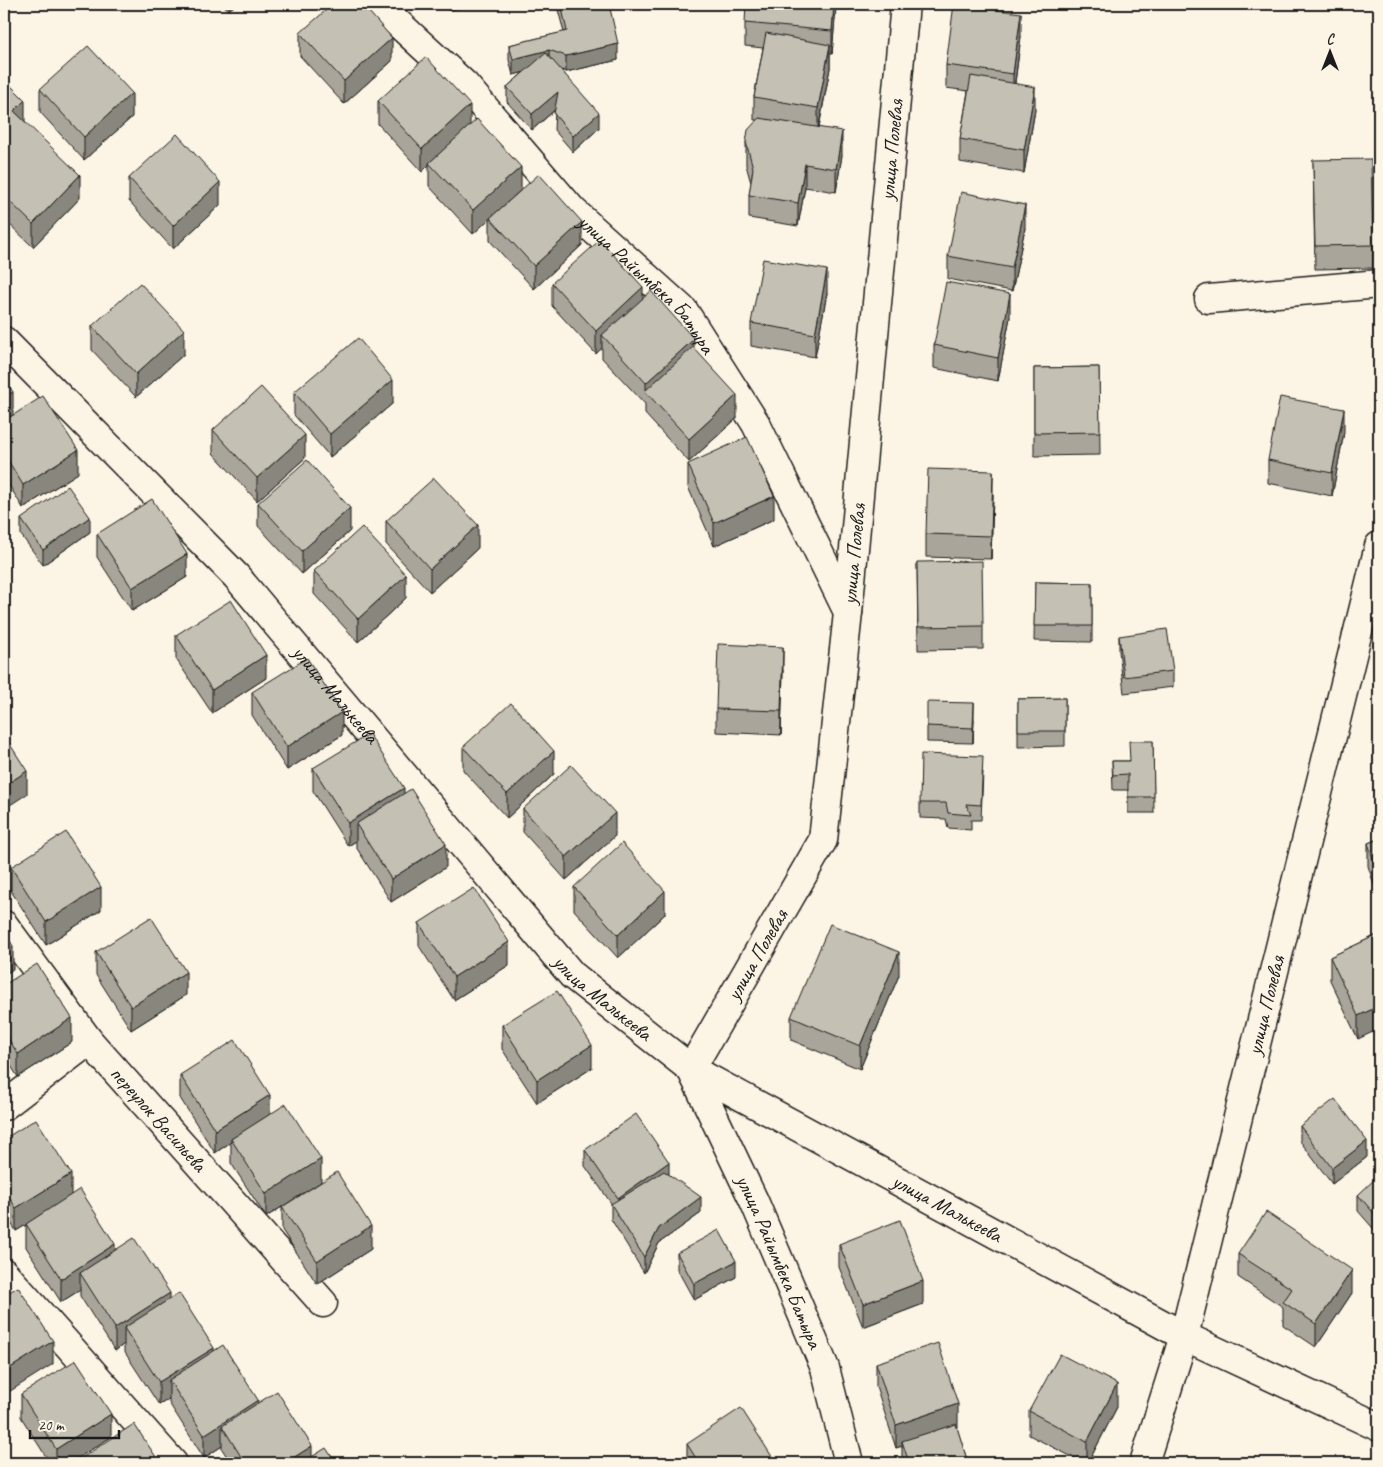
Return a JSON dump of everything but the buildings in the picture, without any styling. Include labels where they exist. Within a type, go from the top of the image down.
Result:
[{"type":"street","name":"улица Райымбека Батыра","points":[[377,4],[465,85],[573,211],[684,311],[756,424],[848,613]]},
{"type":"street","name":"улица Полевая","points":[[691,1069],[823,840],[848,613],[905,4]]},
{"type":"street","points":[[1209,299],[1379,284]]},
{"type":"street","name":"улица Малькеева","points":[[4,341],[236,576],[572,976],[691,1069],[1184,1336],[1379,1427]]},
{"type":"street","name":"улица Полевая","points":[[1144,1463],[1184,1336],[1379,546]]},
{"type":"street","name":"переулок Васильева","points":[[4,924],[89,1041],[323,1303]]},
{"type":"street","points":[[4,1106],[89,1041]]},
{"type":"street","name":"улица Райымбека Батыра","points":[[691,1069],[754,1200],[825,1368],[849,1463]]},
{"type":"street","points":[[4,1273],[173,1463]]}]
